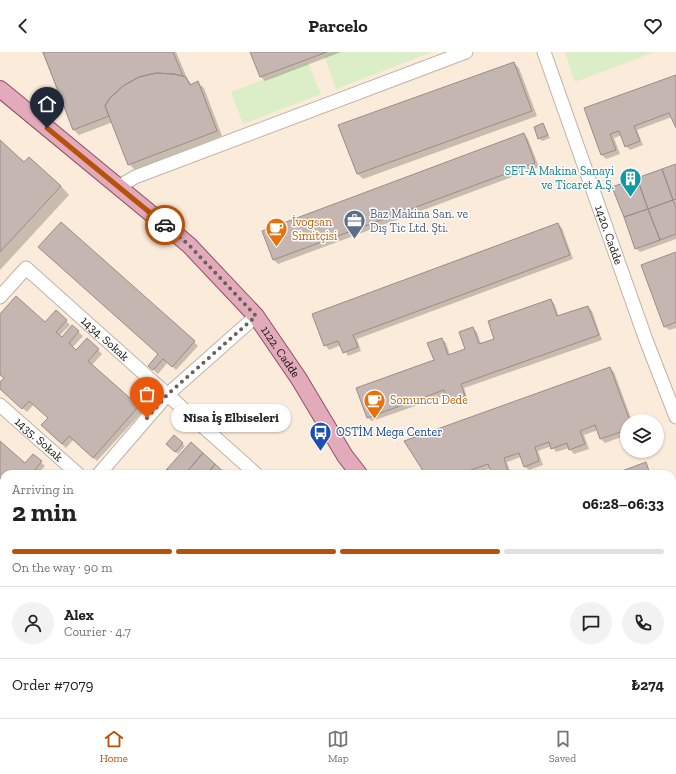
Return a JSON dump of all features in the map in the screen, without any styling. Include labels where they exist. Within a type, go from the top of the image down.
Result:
[{"type":"main road","name":"1122. Cadde","points":[[0,89],[189,245],[256,316],[299,379],[345,456],[356,470]]},
{"type":"street","points":[[118,187],[135,177],[466,52]]},
{"type":"street","name":"1420. Cadde","points":[[544,52],[646,340],[676,417]]},
{"type":"street","name":"1434. Sokak","points":[[0,297],[26,268],[251,470]]},
{"type":"street","points":[[102,470],[167,395],[256,316]]},
{"type":"street","name":"1435. Sokak","points":[[0,405],[73,470]]},
{"type":"shaded area","points":[[0,52],[676,52],[676,470],[0,470]]},
{"type":"green space","points":[[334,52],[432,52],[336,89],[324,56]]},
{"type":"green space","points":[[565,52],[655,52],[575,82]]},
{"type":"green space","points":[[308,63],[321,94],[243,124],[231,92]]},
{"type":"building","points":[[43,52],[173,52],[183,76],[156,73],[139,77],[123,86],[110,98],[105,106],[109,116],[73,130]]},
{"type":"building","points":[[250,52],[327,52],[260,77]]},
{"type":"building","points":[[514,62],[532,111],[357,174],[338,125]]},
{"type":"building","points":[[156,73],[174,74],[186,77],[190,85],[198,81],[217,131],[128,165],[105,106],[110,98],[123,86],[139,77]]},
{"type":"building","points":[[676,75],[676,128],[669,113],[634,126],[640,141],[625,147],[619,131],[610,134],[616,150],[601,155],[584,108]]},
{"type":"building","points":[[543,123],[548,135],[538,139],[534,127]]},
{"type":"building","points":[[524,133],[535,163],[273,260],[262,231]]},
{"type":"building","points":[[0,140],[24,162],[29,157],[61,186],[0,252]]},
{"type":"building","points":[[676,164],[676,199],[673,200],[662,169]]},
{"type":"building","points":[[662,169],[673,200],[648,209],[637,178]]},
{"type":"building","name":"SET-A Makina Sanayi ve Ticaret A.Ş.","points":[[637,178],[648,209],[624,217],[612,187]]},
{"type":"building","points":[[673,200],[676,208],[676,234],[660,240],[648,209]]},
{"type":"building","points":[[648,209],[660,240],[635,249],[624,217]]},
{"type":"building","points":[[61,222],[195,341],[172,367],[163,359],[153,370],[148,366],[158,354],[38,247]]},
{"type":"building","points":[[558,223],[570,255],[353,335],[358,347],[343,353],[338,341],[324,346],[312,314]]},
{"type":"building","points":[[676,252],[676,322],[664,327],[641,265]]},
{"type":"building","points":[[16,296],[45,322],[56,310],[67,320],[56,332],[62,337],[72,325],[79,331],[69,343],[76,350],[87,338],[99,349],[88,361],[139,406],[93,458],[69,436],[62,444],[41,425],[48,418],[29,401],[22,409],[0,389],[0,382],[4,378],[0,375],[0,314]]},
{"type":"building","points":[[551,299],[557,316],[588,306],[599,335],[461,384],[465,396],[448,402],[444,390],[367,418],[356,388],[434,360],[427,343],[442,338],[448,355],[465,349],[459,332],[473,327],[479,344],[494,339],[488,321]]},
{"type":"building","points":[[610,367],[627,414],[620,414],[620,432],[600,439],[595,425],[580,431],[585,444],[569,450],[567,443],[551,449],[549,442],[535,447],[539,461],[524,467],[519,453],[504,458],[507,470],[490,470],[488,464],[471,470],[422,470],[404,441]]},
{"type":"building","points":[[174,435],[183,443],[175,452],[166,444]]},
{"type":"building","points":[[0,441],[25,463],[33,454],[42,461],[35,470],[0,470]]},
{"type":"building","points":[[191,442],[203,453],[188,470],[167,469]]},
{"type":"building","points":[[203,453],[215,464],[210,470],[188,470]]},
{"type":"building","points":[[646,462],[649,470],[625,470]]},
{"type":"building","points":[[215,464],[222,470],[210,470]]},
{"type":"way so far","points":[[147,418],[167,395],[256,316],[189,245],[165,225]]},
{"type":"place","name":"SET-A Makina Sanayi ve Ticaret A.Ş.","points":[[630,198]]},
{"type":"place","name":"Baz Makina San. ve Dış Tic Ltd. Şti.","points":[[354,240]]},
{"type":"place","name":"İvogsan Simitçisi","points":[[277,248]]},
{"type":"place","name":"Nisa İş Elbiseleri","points":[[147,418]]},
{"type":"place","name":"Somuncu Dede","points":[[375,420]]},
{"type":"place","name":"OSTİM Mega Center","points":[[321,452]]},
{"type":"route","points":[[47,128],[165,225]]}]
